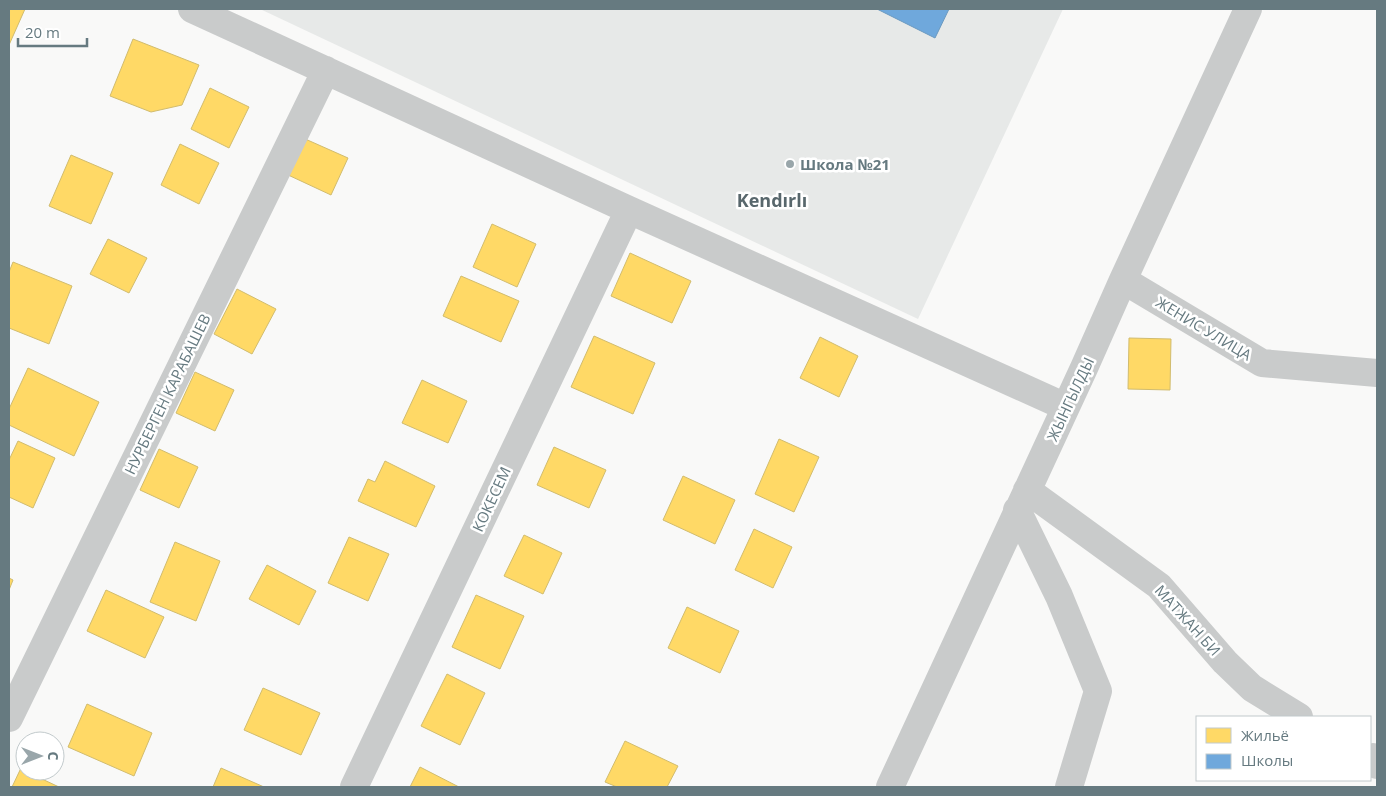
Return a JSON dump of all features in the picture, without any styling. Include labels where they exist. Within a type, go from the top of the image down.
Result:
[{"type":"street","points":[[192,9],[1066,408]]},
{"type":"street","name":"ЖЫНГЫЛДЫ","points":[[890,787],[1248,9]]},
{"type":"street","name":"НУРБЕРГЕН КАРАБАШЕВ","points":[[9,718],[326,70]]},
{"type":"street","name":"КОКЕСЕМ","points":[[354,787],[629,210]]},
{"type":"street","name":"ЖЕНИС УЛИЦА","points":[[1123,280],[1262,362],[1377,373]]},
{"type":"street","points":[[1022,500],[1098,691],[1070,787]]},
{"type":"street","name":"МАТЖАН БИ","points":[[1022,500],[1159,586],[1225,662],[1252,688],[1297,716]]},
{"type":"shaded area","name":"Школа №21","points":[[260,9],[1063,9],[918,319]]},
{"type":"building: Жильё","points":[[9,9],[25,9],[9,45]]},
{"type":"building: Жильё","points":[[133,39],[199,65],[182,105],[151,112],[110,96]]},
{"type":"building: Жильё","points":[[210,88],[249,107],[229,148],[191,129]]},
{"type":"building: Жильё","points":[[303,138],[348,158],[331,195],[286,174]]},
{"type":"building: Жильё","points":[[180,144],[219,163],[199,204],[161,185]]},
{"type":"building: Жильё","points":[[71,155],[113,173],[91,224],[49,206]]},
{"type":"building: Жильё","points":[[492,224],[536,244],[517,287],[473,267]]},
{"type":"building: Жильё","points":[[108,239],[147,258],[129,293],[90,274]]},
{"type":"building: Жильё","points":[[630,253],[691,281],[672,323],[611,296]]},
{"type":"building: Жильё","points":[[13,262],[72,286],[49,344],[9,328],[9,272]]},
{"type":"building: Жильё","points":[[461,276],[519,301],[501,342],[443,316]]},
{"type":"building: Жильё","points":[[237,289],[276,309],[252,354],[214,334]]},
{"type":"building: Жильё","points":[[594,336],[655,363],[633,414],[571,387]]},
{"type":"building: Жильё","points":[[820,337],[858,356],[839,397],[800,378]]},
{"type":"building: Жильё","points":[[1129,338],[1171,339],[1170,390],[1128,389]]},
{"type":"building: Жильё","points":[[28,368],[99,402],[74,456],[9,425],[9,409]]},
{"type":"building: Жильё","points":[[195,372],[234,390],[215,431],[176,413]]},
{"type":"building: Жильё","points":[[422,380],[467,401],[448,443],[402,423]]},
{"type":"building: Жильё","points":[[779,439],[819,457],[794,512],[755,494]]},
{"type":"building: Жильё","points":[[18,441],[55,458],[33,508],[9,497],[9,460]]},
{"type":"building: Жильё","points":[[554,447],[606,470],[589,508],[537,485]]},
{"type":"building: Жильё","points":[[159,449],[198,467],[179,508],[140,490]]},
{"type":"building: Жильё","points":[[385,461],[435,486],[416,527],[358,501],[368,479],[375,482]]},
{"type":"building: Жильё","points":[[683,476],[735,500],[715,544],[663,520]]},
{"type":"building: Жильё","points":[[754,529],[792,547],[773,588],[735,570]]},
{"type":"building: Жильё","points":[[524,535],[562,553],[543,594],[504,576]]},
{"type":"building: Жильё","points":[[349,537],[389,554],[368,601],[328,583]]},
{"type":"building: Жильё","points":[[175,542],[220,561],[196,621],[150,602]]},
{"type":"building: Жильё","points":[[267,565],[316,591],[299,625],[249,599]]},
{"type":"building: Жильё","points":[[9,578],[13,580],[9,590]]},
{"type":"building: Жильё","points":[[106,590],[164,617],[145,658],[87,631]]},
{"type":"building: Жильё","points":[[476,595],[524,616],[500,669],[452,647]]},
{"type":"building: Жильё","points":[[687,607],[739,631],[720,673],[668,648]]},
{"type":"building: Жильё","points":[[447,674],[485,693],[460,745],[421,726]]},
{"type":"building: Жильё","points":[[263,688],[320,713],[301,755],[244,730]]},
{"type":"building: Жильё","points":[[87,704],[152,733],[134,776],[68,747]]},
{"type":"building: Жильё","points":[[625,741],[678,766],[667,787],[617,787],[605,782]]},
{"type":"building: Жильё","points":[[420,767],[459,787],[410,787]]},
{"type":"building: Жильё","points":[[221,768],[264,787],[213,787]]},
{"type":"building: Жильё","points":[[15,781],[46,781],[59,787],[12,787]]},
{"type":"building: Школы","points":[[877,9],[949,9],[935,38]]},
{"type":"place","name":"Школа №21","points":[[790,164]]},
{"type":"district","name":"Kendırlı","points":[[772,200]]}]
